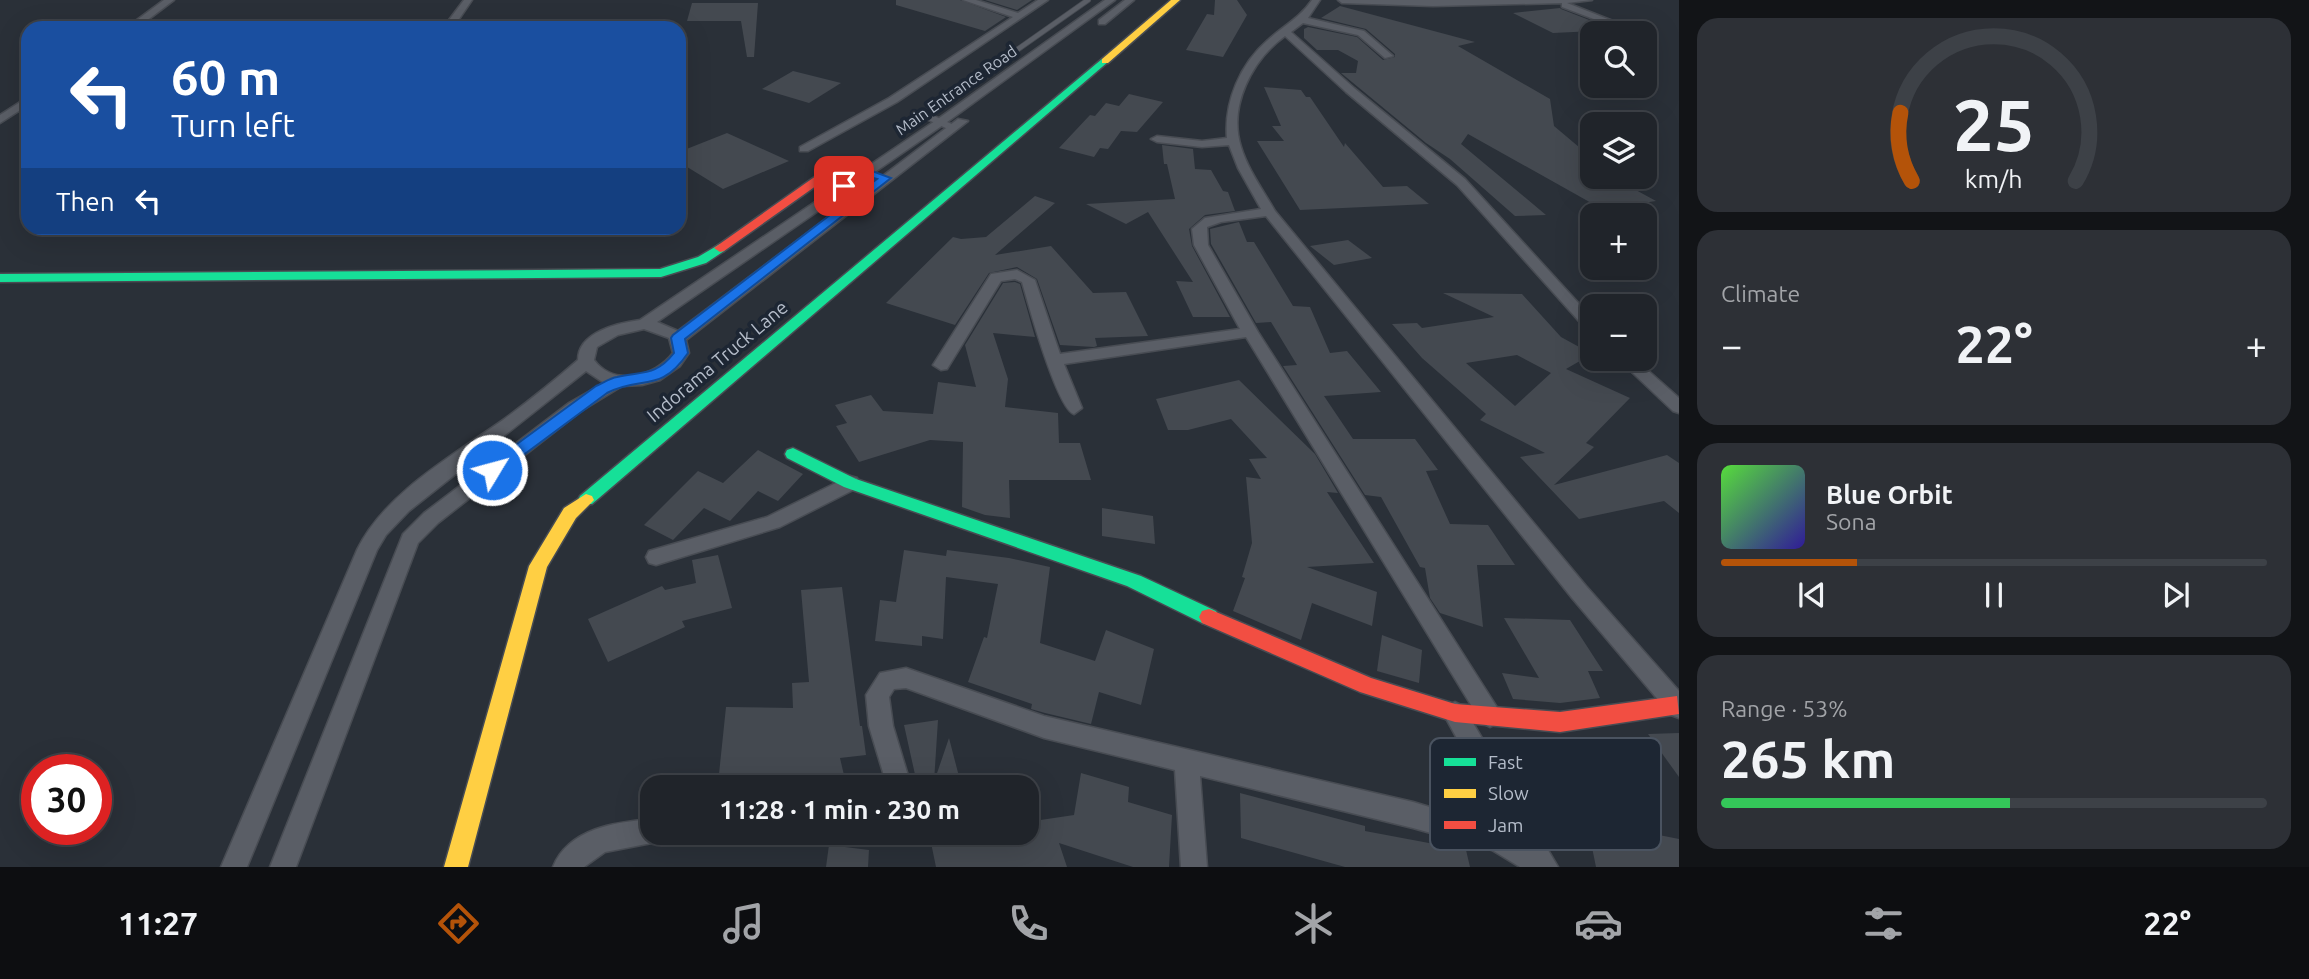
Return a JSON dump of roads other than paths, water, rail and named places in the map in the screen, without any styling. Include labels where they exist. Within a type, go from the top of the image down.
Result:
[{"type":"street","points":[[141,21],[170,0]]},
{"type":"street","points":[[453,21],[468,0]]},
{"type":"street","points":[[967,0],[1019,16]]},
{"type":"street","points":[[804,149],[893,100],[1044,0]]},
{"type":"street","name":"Main Entrance Road","points":[[644,324],[939,123],[1111,0]]},
{"type":"street","points":[[678,338],[885,178],[1130,0]]},
{"type":"street","name":"Indorama Truck Lane","points":[[456,867],[537,566],[570,513],[1176,0]]},
{"type":"street","points":[[1316,0],[1304,20],[1269,44],[1242,80],[1232,116],[1233,141],[1269,212],[1579,592],[1678,707]]},
{"type":"street","points":[[1342,0],[1588,0]]},
{"type":"street","points":[[1556,1],[1608,21]]},
{"type":"street","points":[[1304,20],[1361,33],[1375,42],[1388,56]]},
{"type":"street","points":[[1286,32],[1350,90],[1461,182],[1580,314]]},
{"type":"street","points":[[0,120],[21,105]]},
{"type":"street","points":[[1157,139],[1202,144],[1233,141]]},
{"type":"street","points":[[0,278],[661,273],[702,260],[827,173],[850,167],[885,178]]},
{"type":"street","points":[[1269,212],[1212,219],[1198,230],[1201,246],[1250,332],[1490,716]]},
{"type":"street","points":[[941,365],[996,276],[1017,274],[1028,280],[1054,360],[1074,408]]},
{"type":"street","points":[[234,867],[361,563],[377,532],[449,467],[550,394],[587,360],[591,345],[608,331],[644,324],[658,326],[678,338],[681,353],[669,368],[646,379],[619,381],[603,377],[593,370],[587,360]]},
{"type":"street","points":[[1054,360],[1250,332]]},
{"type":"street","points":[[1639,371],[1679,407]]},
{"type":"street","points":[[283,867],[410,539],[431,518],[575,407],[619,381]]},
{"type":"street","points":[[793,454],[850,483],[1133,580],[1237,631],[1355,681],[1455,713],[1560,722],[1678,707]]},
{"type":"street","points":[[656,557],[773,522],[850,483]]},
{"type":"street","points":[[896,775],[881,726],[877,695],[888,680],[906,678],[1044,727],[1430,820]]},
{"type":"street","points":[[1455,713],[1469,738]]},
{"type":"street","points":[[1188,762],[1194,867]]},
{"type":"street","points":[[566,867],[583,848],[607,836],[640,833]]},
{"type":"street","points":[[1517,850],[1542,864]]},
{"type":"lane","points":[[953,128],[927,116],[931,108],[1088,0]]}]
